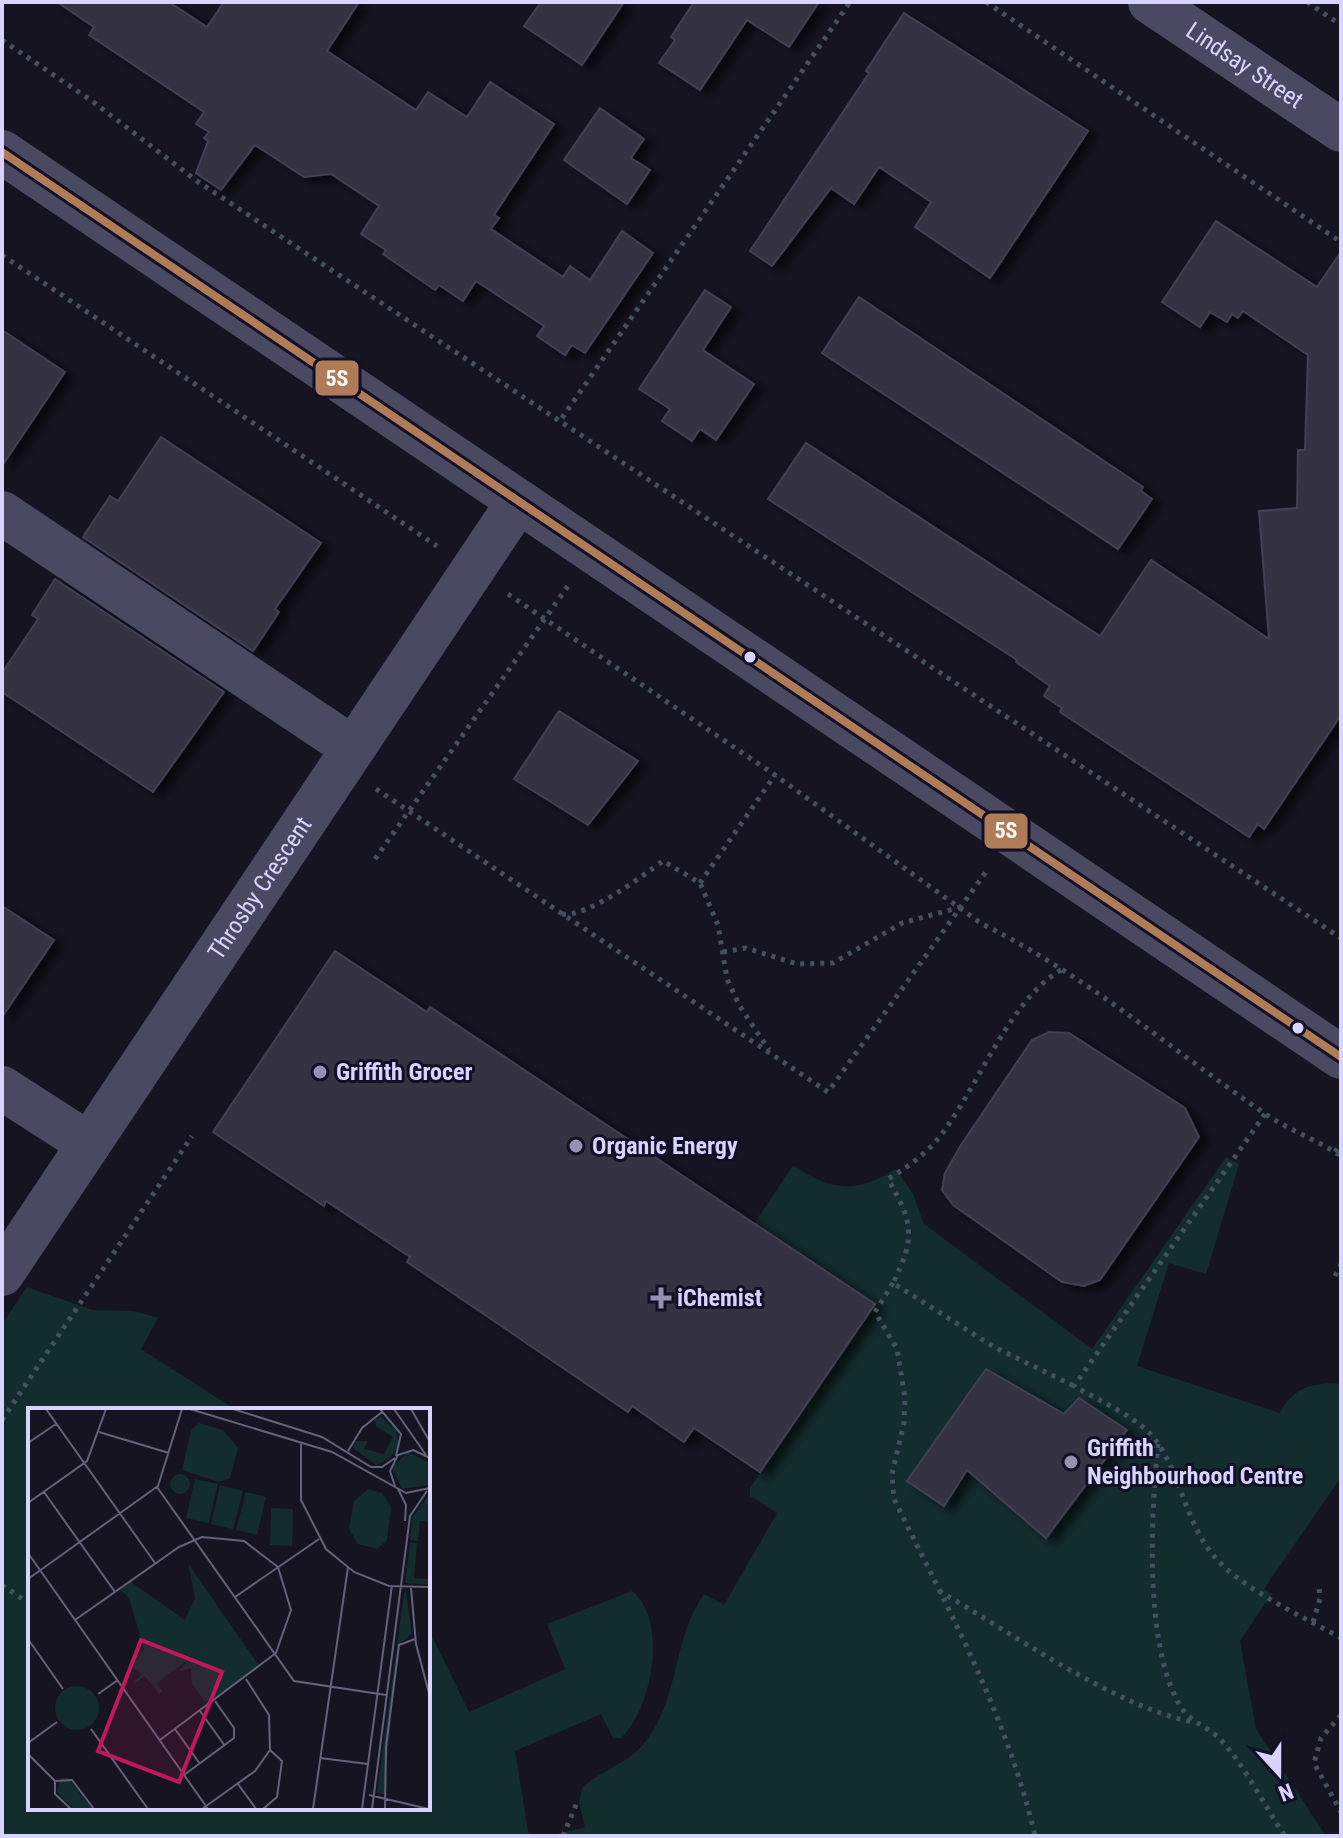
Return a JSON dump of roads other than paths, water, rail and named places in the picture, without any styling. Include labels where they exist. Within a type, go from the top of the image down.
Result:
[{"type":"street","name":"Lindsay Street","points":[[1150,2],[1341,130]]},
{"type":"street","points":[[2,152],[1341,1057]]},
{"type":"street","name":"Throsby Crescent","points":[[2,1274],[518,502]]},
{"type":"street","points":[[2,513],[347,756]]},
{"type":"street","points":[[2,1088],[89,1144]]},
{"type":"place","name":"Griffith Grocer","points":[[320,1072]]},
{"type":"place","name":"Organic Energy","points":[[576,1146]]},
{"type":"place","name":"iChemist","points":[[661,1298]]},
{"type":"place","name":"Griffith Neighbourhood Centre","points":[[1071,1462]]}]
